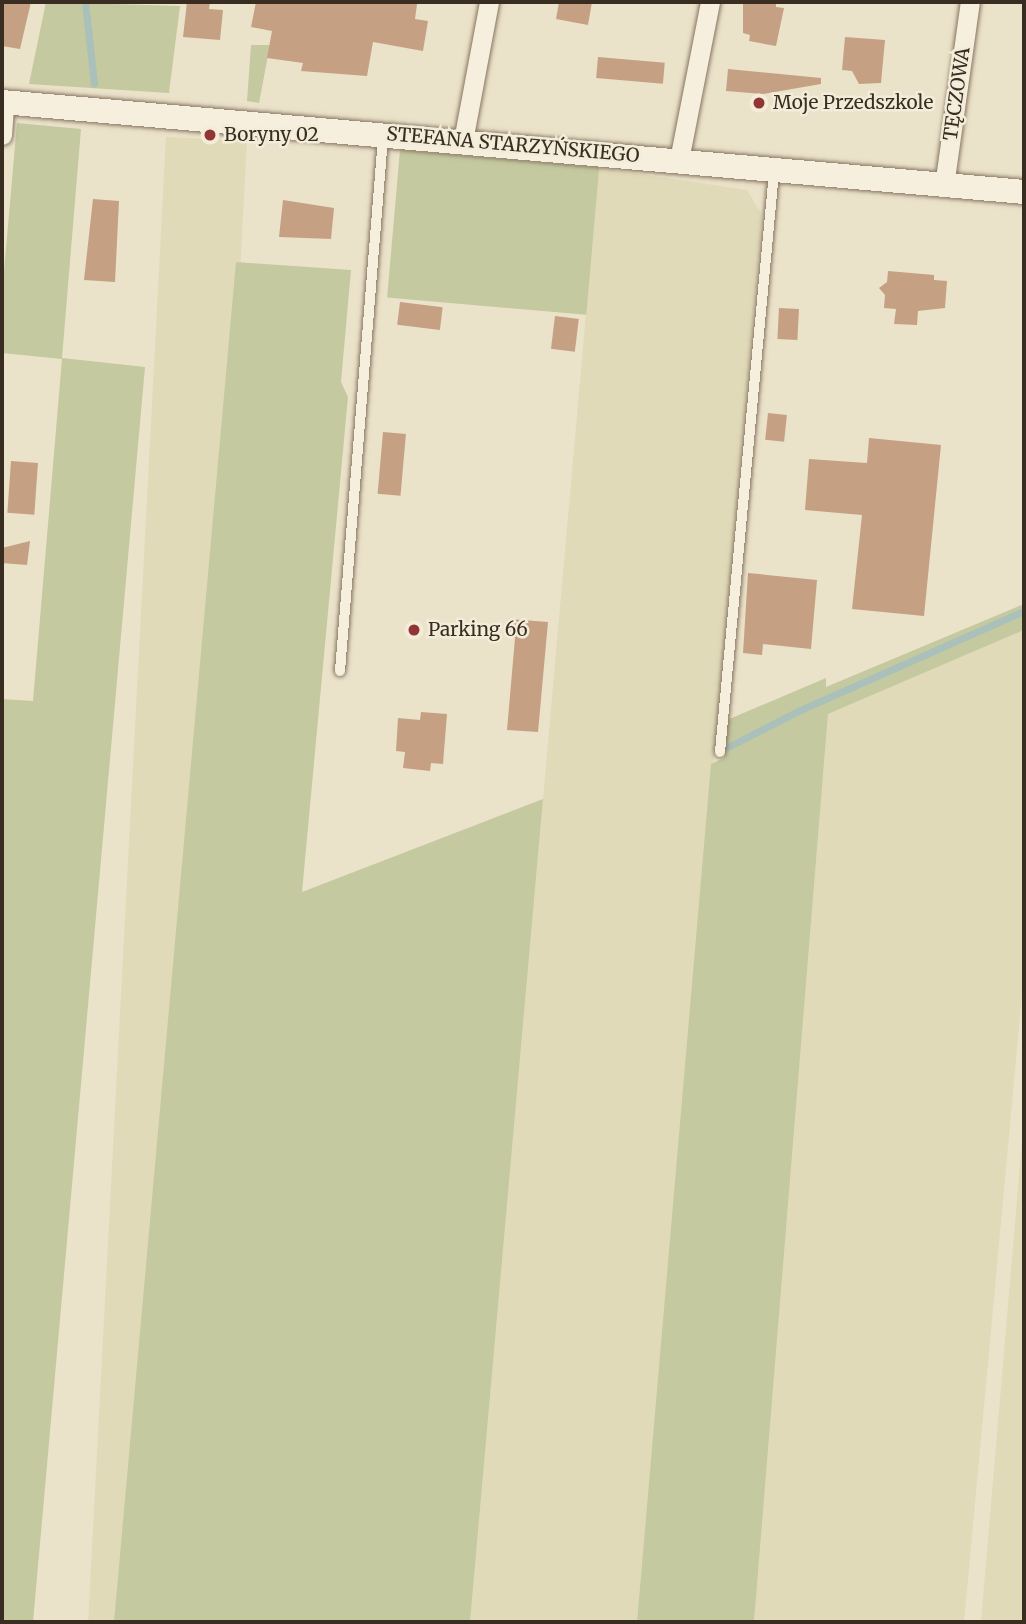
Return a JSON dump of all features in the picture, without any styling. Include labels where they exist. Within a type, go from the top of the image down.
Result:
[{"type":"street","points":[[463,141],[489,2]]},
{"type":"street","points":[[679,160],[710,2]]},
{"type":"street","name":"TĘCZOWA","points":[[944,186],[970,2]]},
{"type":"street","points":[[2,135],[3,102]]},
{"type":"street","name":"STEFANA STARZYŃSKIEGO","points":[[3,102],[1024,192]]},
{"type":"lane","points":[[340,671],[384,134]]},
{"type":"lane","points":[[720,752],[774,171]]},
{"type":"shaded area","points":[[166,137],[247,141],[169,1622],[88,1622]]},
{"type":"shaded area","points":[[599,168],[747,190],[762,215],[637,1622],[470,1622]]},
{"type":"shaded area","points":[[1024,630],[1024,973],[964,1622],[754,1622],[828,714]]},
{"type":"shaded area","points":[[1024,1118],[1024,1622],[981,1622]]},
{"type":"green space","points":[[46,2],[180,6],[169,93],[29,84]]},
{"type":"green space","points":[[251,45],[270,45],[259,103],[247,101]]},
{"type":"green space","points":[[17,123],[81,129],[62,358],[145,367],[33,1622],[2,1622],[2,699],[33,701],[62,359],[2,353],[2,294]]},
{"type":"green space","points":[[400,150],[599,167],[586,315],[387,297]]},
{"type":"green space","points":[[236,262],[351,270],[341,382],[348,397],[302,892],[543,799],[470,1622],[114,1622]]},
{"type":"green space","points":[[1024,604],[1024,630],[828,714],[754,1622],[637,1622],[711,764],[724,758],[727,720],[826,678],[826,687]]},
{"type":"building","points":[[4,2],[31,2],[20,49],[2,46]]},
{"type":"building","points":[[187,2],[210,2],[209,9],[223,10],[220,40],[183,37]]},
{"type":"building","points":[[256,2],[417,4],[415,19],[428,21],[423,51],[373,42],[367,76],[301,71],[303,63],[267,58],[272,31],[251,27]]},
{"type":"building","points":[[559,2],[592,2],[588,25],[556,19]]},
{"type":"building","points":[[743,2],[776,2],[776,7],[784,8],[776,46],[749,41],[750,35],[743,33]]},
{"type":"building","points":[[845,37],[885,40],[881,83],[859,84],[852,71],[842,70]]},
{"type":"building","points":[[598,57],[665,63],[663,84],[596,78]]},
{"type":"building","points":[[728,69],[821,78],[821,84],[763,94],[726,91]]},
{"type":"building","points":[[93,199],[119,201],[115,282],[84,280]]},
{"type":"building","points":[[283,200],[334,208],[331,239],[279,237]]},
{"type":"building","points":[[888,271],[934,275],[934,280],[947,281],[945,308],[918,311],[917,325],[894,324],[896,309],[884,308],[885,295],[879,288],[887,282]]},
{"type":"building","points":[[400,302],[443,307],[440,330],[397,325]]},
{"type":"building","points":[[779,308],[799,309],[797,340],[777,339]]},
{"type":"building","points":[[555,316],[579,319],[575,352],[551,349]]},
{"type":"building","points":[[768,413],[787,415],[784,442],[765,440]]},
{"type":"building","points":[[383,432],[406,434],[401,496],[378,494]]},
{"type":"building","points":[[869,438],[941,445],[924,616],[852,609],[862,515],[805,510],[809,459],[867,463]]},
{"type":"building","points":[[11,461],[38,463],[34,515],[7,513]]},
{"type":"building","points":[[30,541],[27,565],[2,563],[2,548]]},
{"type":"building","points":[[748,573],[817,580],[811,649],[763,644],[762,655],[743,653]]},
{"type":"building","points":[[509,619],[548,622],[538,732],[507,730],[515,638],[508,637]]},
{"type":"building","points":[[421,712],[447,714],[443,764],[431,763],[430,771],[403,768],[405,752],[396,751],[398,718],[420,720]]},
{"type":"waterway","points":[[85,2],[94,84]]},
{"type":"waterway","points":[[728,747],[798,711],[1024,611]]},
{"type":"place","name":"Moje Przedszkole","points":[[759,103]]},
{"type":"place","name":"Boryny 02","points":[[210,135]]},
{"type":"place","name":"Parking 66","points":[[414,630]]}]
